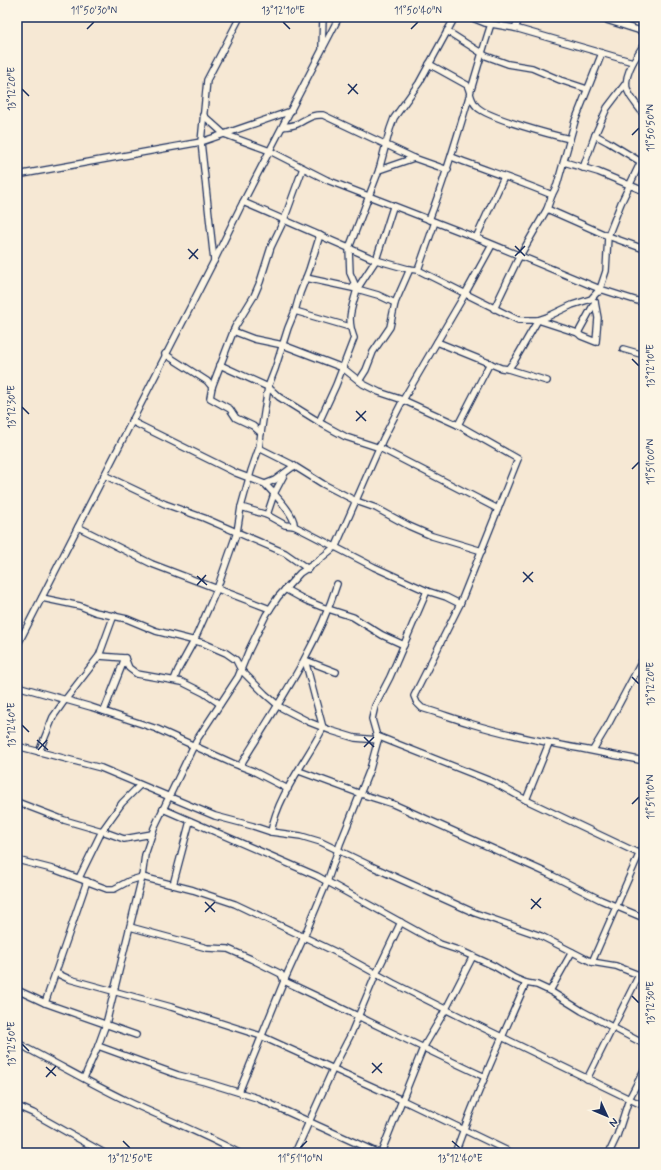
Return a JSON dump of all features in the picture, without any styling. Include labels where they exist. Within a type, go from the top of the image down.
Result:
[{"type":"street","points":[[214,261],[201,142],[203,115],[207,80],[240,17]]},
{"type":"street","points":[[322,50],[323,17]]},
{"type":"street","points":[[17,646],[131,420],[339,17]]},
{"type":"street","points":[[357,289],[350,273],[349,248],[379,170],[390,129],[394,118],[418,83],[455,17]]},
{"type":"street","points":[[470,17],[490,24],[515,28],[633,62]]},
{"type":"street","points":[[515,28],[520,17]]},
{"type":"street","points":[[597,17],[644,32]]},
{"type":"street","points":[[429,220],[448,170],[490,24]]},
{"type":"street","points":[[447,31],[481,53],[508,64],[532,68],[560,80],[587,89]]},
{"type":"street","points":[[644,44],[628,72],[626,83],[627,92],[644,115]]},
{"type":"street","points":[[494,309],[519,257],[547,209],[557,185],[570,139],[587,89],[602,53]]},
{"type":"street","points":[[429,64],[467,85],[469,94],[474,104],[483,112],[546,134],[570,139]]},
{"type":"street","points":[[584,168],[607,108],[626,83]]},
{"type":"street","points":[[17,175],[201,142],[291,112]]},
{"type":"street","points":[[203,115],[224,134],[270,151],[327,180],[393,207],[492,244],[519,257],[600,289],[644,303]]},
{"type":"street","points":[[282,127],[298,124],[316,115],[323,115],[360,131],[414,158],[448,170]]},
{"type":"street","points":[[595,136],[641,162]]},
{"type":"street","points":[[578,333],[595,302],[606,271],[608,236],[629,184],[644,155]]},
{"type":"street","points":[[452,157],[552,195]]},
{"type":"street","points":[[379,170],[414,158]]},
{"type":"street","points":[[564,162],[629,184],[644,191]]},
{"type":"street","points":[[261,433],[253,426],[236,418],[230,408],[210,398],[212,387],[233,331],[254,296],[271,248],[284,220],[303,168]]},
{"type":"street","points":[[476,238],[504,177]]},
{"type":"street","points":[[243,202],[376,260],[418,270],[518,320],[538,320],[578,333],[581,336],[596,342],[598,318],[595,302]]},
{"type":"street","points":[[319,422],[343,368],[354,338],[350,327],[350,314],[357,289],[376,260],[393,207]]},
{"type":"street","points":[[547,209],[608,236],[644,249]]},
{"type":"street","points":[[418,270],[436,222]]},
{"type":"street","points":[[174,680],[194,641],[217,589],[237,532],[241,507],[249,478],[260,448],[268,387],[284,345],[288,328],[320,235]]},
{"type":"street","points":[[84,1078],[106,1024],[142,877],[145,856],[152,834],[194,745],[238,678],[249,650],[270,609],[285,589],[300,573],[308,569],[336,546],[403,400],[465,294],[492,244]]},
{"type":"street","points":[[359,381],[374,352],[390,327],[395,303],[410,269]]},
{"type":"street","points":[[306,278],[357,289],[378,295],[395,303]]},
{"type":"street","points":[[508,369],[515,360],[538,320],[572,304],[592,299],[600,289]]},
{"type":"street","points":[[295,311],[350,327]]},
{"type":"street","points":[[233,331],[284,345],[343,368],[359,381],[379,392],[403,400],[458,425],[518,459],[460,604],[414,696],[417,703],[422,708],[472,724],[549,743],[593,750],[644,761]]},
{"type":"street","points":[[437,342],[490,363],[547,381]]},
{"type":"street","points":[[623,349],[644,355]]},
{"type":"street","points":[[165,354],[207,381],[212,387]]},
{"type":"street","points":[[458,425],[490,363]]},
{"type":"street","points":[[220,365],[268,387],[280,397],[346,437],[380,448],[498,509]]},
{"type":"street","points":[[131,420],[236,473],[266,484],[290,514],[295,523],[294,526]]},
{"type":"street","points":[[260,448],[294,466],[322,484],[356,501],[376,508],[409,526],[432,536],[482,551]]},
{"type":"street","points":[[266,484],[294,466]]},
{"type":"street","points":[[267,515],[274,494],[285,473]]},
{"type":"street","points":[[104,475],[165,504],[237,532],[285,553],[308,569]]},
{"type":"street","points":[[241,507],[267,515],[285,525],[294,526],[427,591],[446,597],[460,604]]},
{"type":"street","points":[[78,527],[152,564],[270,609]]},
{"type":"street","points":[[240,766],[305,660],[329,609],[337,584]]},
{"type":"street","points":[[285,589],[306,600],[353,617],[404,645]]},
{"type":"street","points":[[239,1092],[284,981],[327,882],[338,849],[361,794],[370,769],[377,738],[372,719],[375,706],[404,645],[427,591]]},
{"type":"street","points":[[42,598],[80,606],[95,612],[114,615],[156,631],[194,641],[226,652],[236,660],[241,670],[277,704],[309,722],[354,738],[377,738],[493,782],[526,800],[640,854]]},
{"type":"street","points":[[39,752],[54,717],[65,700],[99,656],[114,615]]},
{"type":"street","points":[[99,656],[125,658]]},
{"type":"street","points":[[593,750],[644,657]]},
{"type":"street","points":[[125,658],[129,668],[137,674],[182,682],[204,693],[220,704]]},
{"type":"street","points":[[104,711],[125,658]]},
{"type":"street","points":[[305,660],[336,672]]},
{"type":"street","points":[[271,832],[273,821],[282,798],[313,748],[323,728],[305,660]]},
{"type":"street","points":[[17,686],[104,711],[157,729],[288,789]]},
{"type":"street","points":[[526,800],[549,743]]},
{"type":"street","points":[[17,746],[101,768],[169,798],[215,816],[271,832],[321,842],[475,913],[541,936],[592,962],[616,966],[642,976],[588,1079]]},
{"type":"street","points":[[299,771],[393,804],[540,870],[601,900],[644,918]]},
{"type":"street","points":[[79,878],[102,830],[122,803],[140,785]]},
{"type":"street","points":[[17,802],[64,820],[102,830],[124,839],[152,834]]},
{"type":"street","points":[[163,809],[317,876],[440,944],[461,950],[526,983],[536,985],[613,1029],[644,1044]]},
{"type":"street","points":[[173,885],[190,821]]},
{"type":"street","points":[[592,962],[644,843]]},
{"type":"street","points":[[17,860],[56,870],[107,889],[114,889],[129,881],[142,877],[193,890],[235,904],[644,1106]]},
{"type":"street","points":[[45,1004],[87,881]]},
{"type":"street","points":[[295,1153],[401,922]]},
{"type":"street","points":[[130,927],[207,948],[228,949],[277,972],[284,981],[485,1077]]},
{"type":"street","points":[[550,992],[572,952]]},
{"type":"street","points":[[381,1153],[423,1048],[446,1009],[473,956]]},
{"type":"street","points":[[56,973],[69,979],[171,1006],[261,1036],[402,1100],[512,1153]]},
{"type":"street","points":[[455,1153],[485,1077],[526,983]]},
{"type":"street","points":[[17,990],[45,1004],[136,1035]]},
{"type":"street","points":[[17,1042],[114,1095],[211,1138],[239,1153]]},
{"type":"street","points":[[98,1046],[178,1075],[257,1098],[378,1153]]},
{"type":"street","points":[[609,1153],[617,1136],[629,1099],[644,1070]]},
{"type":"street","points":[[17,1106],[33,1113],[104,1153]]},
{"type":"street","points":[[91,1153],[94,1147]]}]
